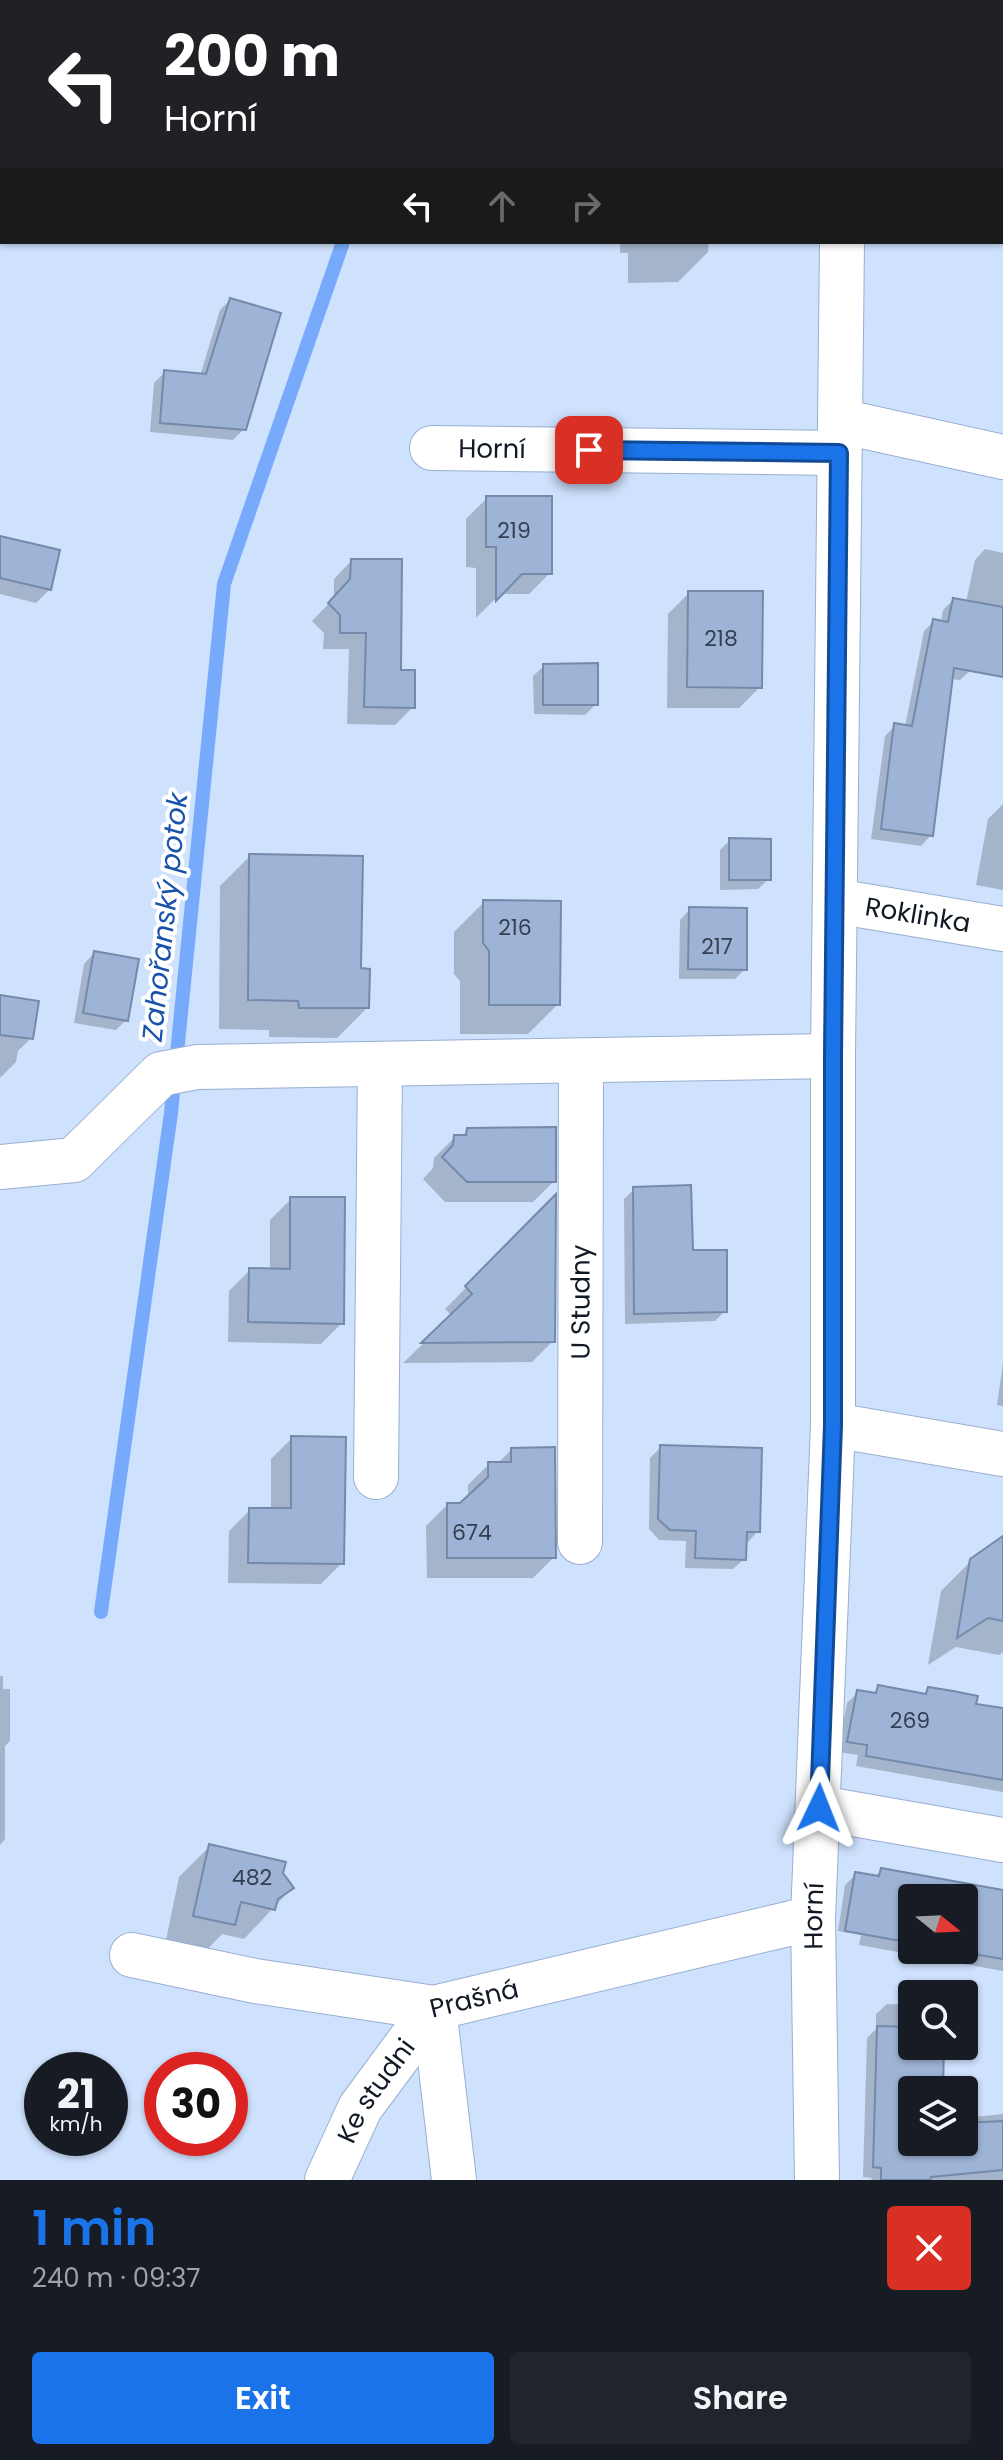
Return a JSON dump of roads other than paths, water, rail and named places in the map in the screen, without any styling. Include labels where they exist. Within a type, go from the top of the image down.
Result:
[{"type":"street","name":"Horní","points":[[817,2180],[813,1918],[833,1425],[833,1056],[842,244]]},
{"type":"street","name":"Horní","points":[[432,448],[839,437],[1003,457]]},
{"type":"street","name":"Roklinka","points":[[835,901],[1003,929]]},
{"type":"street","points":[[0,1167],[74,1160],[179,1071],[833,1056]]},
{"type":"street","name":"U Studny","points":[[580,1542],[581,1061]]},
{"type":"street","points":[[376,1477],[380,1064]]},
{"type":"street","points":[[833,1425],[1003,1454]]},
{"type":"street","points":[[819,1808],[1003,1840]]},
{"type":"street","name":"Prašná","points":[[132,1955],[255,1981],[434,2008],[813,1918]]},
{"type":"street","points":[[434,2008],[454,2180]]},
{"type":"street","name":"Ke studni","points":[[327,2180],[360,2108],[434,2008]]},
{"type":"waterway","name":"Zahořanský potok","points":[[101,1612],[171,1113],[224,584],[342,244]]}]
